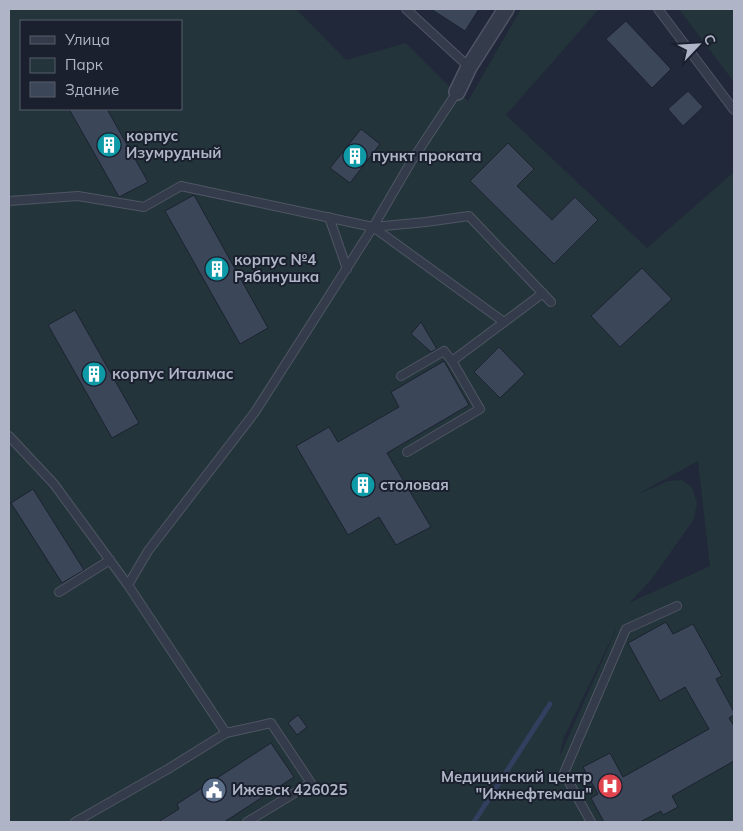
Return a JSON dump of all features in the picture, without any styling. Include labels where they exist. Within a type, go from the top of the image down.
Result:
[{"type":"street","points":[[457,92],[469,67],[506,9]]},
{"type":"lane","points":[[406,9],[469,67]]},
{"type":"lane","points":[[658,9],[734,110]]},
{"type":"lane","points":[[128,585],[148,551],[228,450],[255,412],[373,227],[411,162],[457,92]]},
{"type":"lane","points":[[9,201],[78,196],[144,207],[181,186],[373,227],[469,216],[551,302]]},
{"type":"lane","points":[[328,217],[347,268]]},
{"type":"lane","points":[[373,227],[504,322]]},
{"type":"lane","points":[[452,361],[543,293]]},
{"type":"lane","points":[[401,376],[444,351],[452,361],[480,409],[407,452]]},
{"type":"lane","points":[[9,436],[54,484],[110,560],[226,733]]},
{"type":"lane","points":[[59,592],[110,560]]},
{"type":"lane","points":[[591,822],[564,773],[626,629],[677,606]]},
{"type":"lane","points":[[75,822],[168,769],[226,733],[271,723],[311,783],[247,822]]},
{"type":"green space","points":[[9,9],[296,9],[346,60],[406,43],[453,90],[468,101],[521,9],[599,9],[506,115],[647,248],[734,172],[734,822],[9,822]],"holes":[[[698,461],[710,566],[629,603],[651,580],[694,519],[697,503],[692,487],[682,480],[668,481],[636,495]],[[616,630],[559,758],[564,737]]]},
{"type":"green space","points":[[679,9],[734,9],[734,82]]},
{"type":"building","points":[[431,9],[479,9],[465,31]]},
{"type":"building","points":[[626,21],[671,69],[652,88],[606,39]]},
{"type":"building","points":[[688,91],[703,107],[683,126],[668,109]]},
{"type":"building","name":"корпус Изумрудный","points":[[70,110],[108,110],[148,182],[119,197]]},
{"type":"building","name":"пункт проката","points":[[361,129],[380,144],[350,183],[330,168]]},
{"type":"building","points":[[508,143],[534,169],[517,186],[552,220],[575,197],[598,220],[554,264],[470,181]]},
{"type":"building","name":"корпус №4 Рябинушка","points":[[194,195],[268,328],[240,344],[165,211]]},
{"type":"building","points":[[642,268],[672,299],[620,347],[591,316]]},
{"type":"building","name":"корпус Италмас","points":[[75,310],[139,423],[112,438],[48,325]]},
{"type":"building","points":[[421,322],[437,349],[431,352],[411,334]]},
{"type":"building","points":[[499,347],[525,374],[500,398],[474,372]]},
{"type":"building","name":"столовая","points":[[444,361],[469,405],[387,453],[431,527],[396,545],[379,517],[348,535],[296,446],[329,427],[338,442],[399,407],[391,392]]},
{"type":"building","points":[[33,489],[84,570],[62,583],[11,503]]},
{"type":"building","points":[[666,622],[673,634],[693,624],[722,676],[716,679],[734,712],[734,715],[729,718],[734,726],[734,761],[672,796],[678,807],[663,815],[661,811],[640,822],[604,822],[591,798],[598,794],[583,767],[610,753],[623,777],[709,729],[685,687],[660,701],[628,643]]},
{"type":"building","points":[[298,715],[307,727],[297,735],[288,723]]},
{"type":"building","points":[[271,743],[294,777],[224,822],[158,822],[179,809],[177,804]]},
{"type":"waterway","points":[[474,822],[550,704]]},
{"type":"place","name":"корпус Изумрудный","points":[[109,145]]},
{"type":"place","name":"пункт проката","points":[[355,156]]},
{"type":"place","name":"корпус №4 Рябинушка","points":[[217,269]]},
{"type":"place","name":"корпус Италмас","points":[[94,374]]},
{"type":"place","name":"столовая","points":[[363,485]]},
{"type":"place","name":"Медицинский центр \"Ижнефтемаш\"","points":[[610,786]]},
{"type":"place","name":"Ижевск 426025","points":[[214,790]]}]
